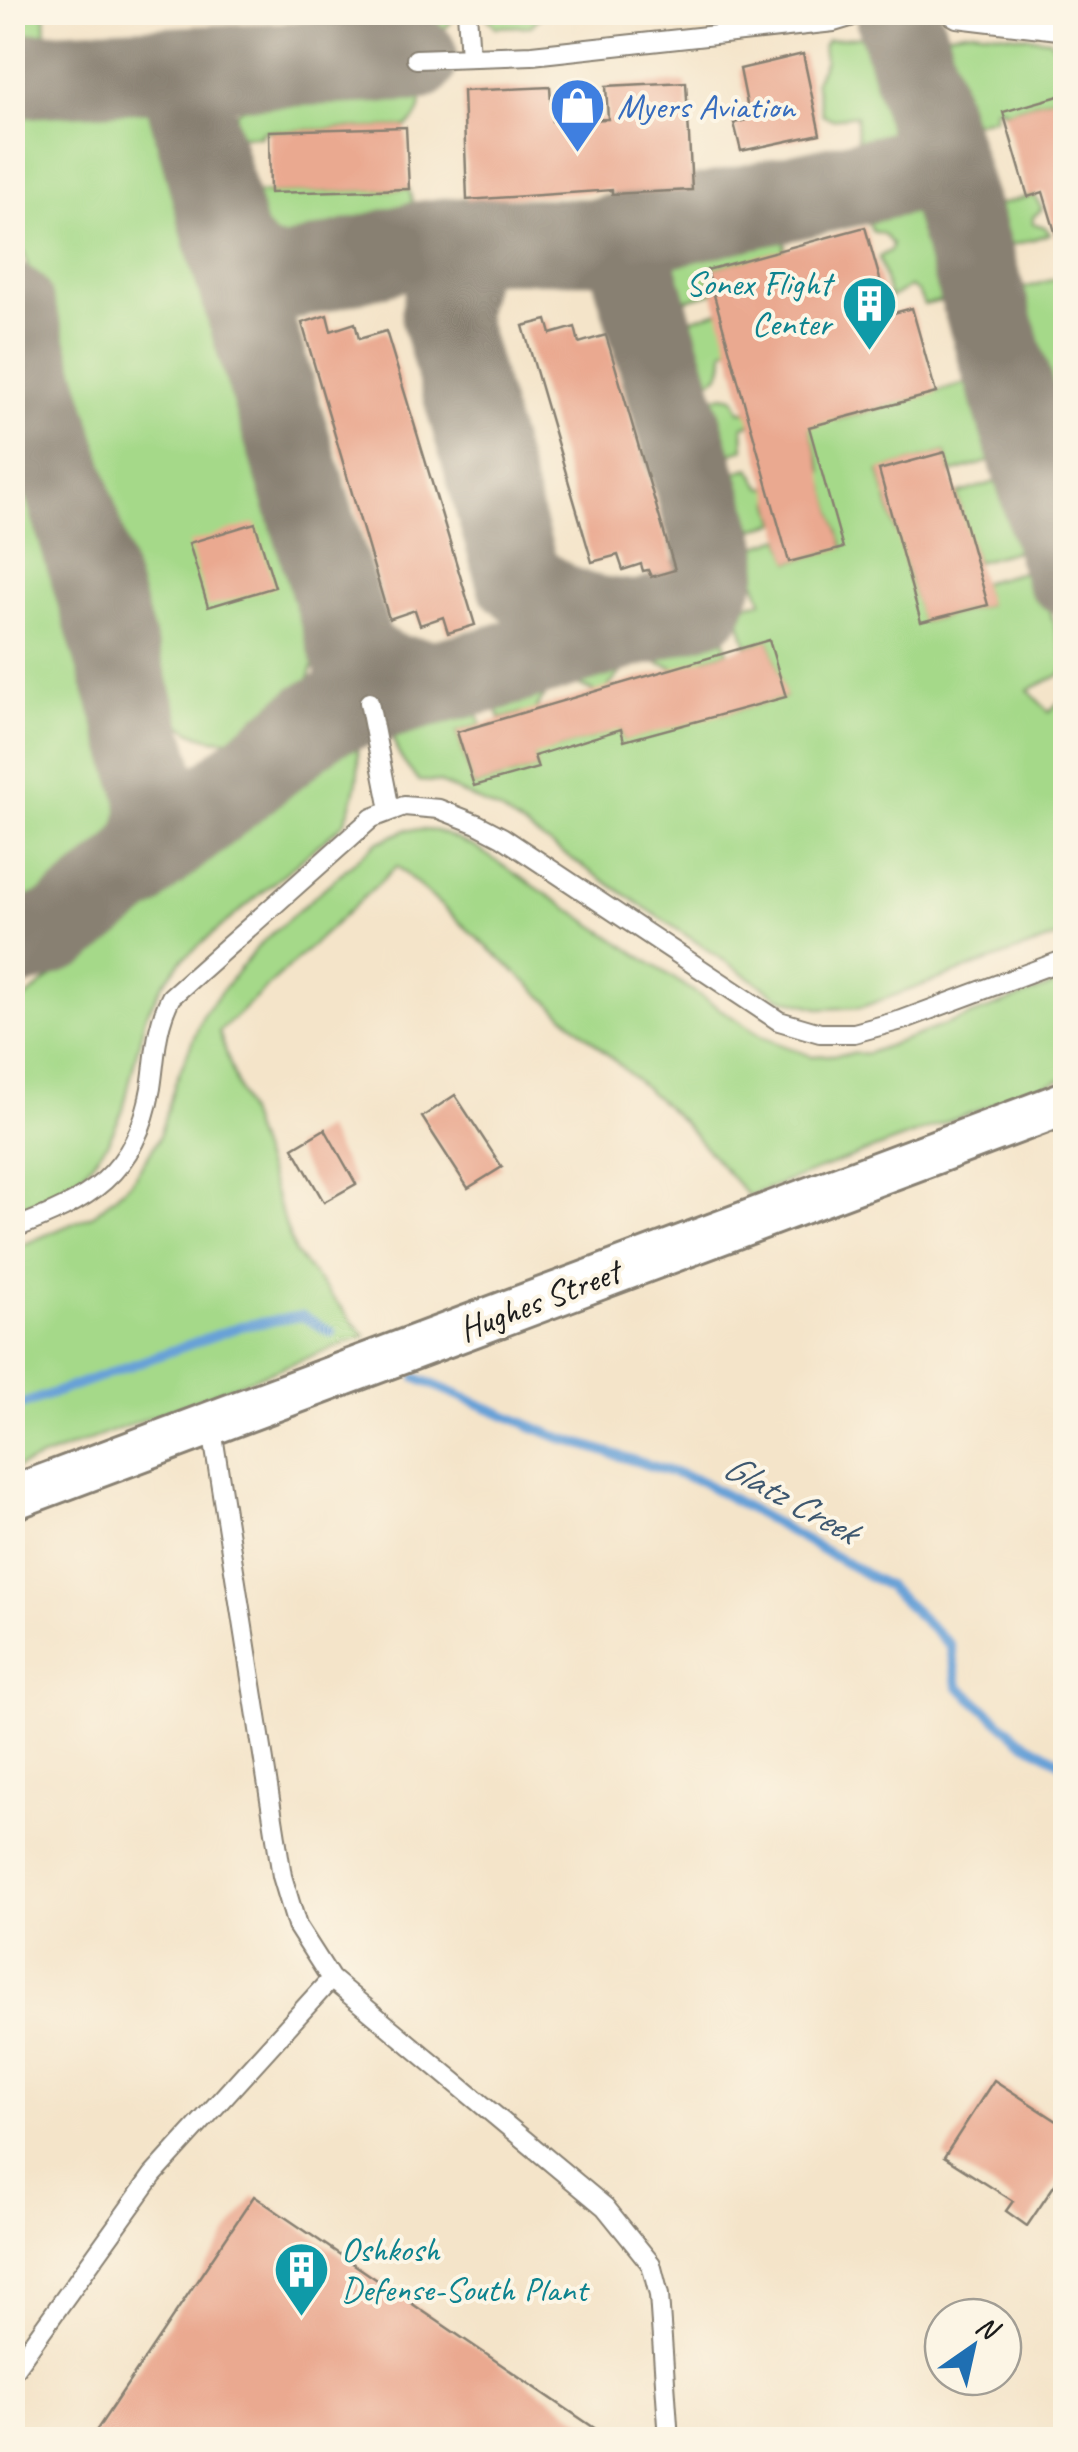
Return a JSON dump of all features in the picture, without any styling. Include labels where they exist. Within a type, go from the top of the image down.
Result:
[{"type":"street","name":"Hughes Street","points":[[12,1498],[1066,1103]]},
{"type":"lane","points":[[468,12],[470,57]]},
{"type":"lane","points":[[416,60],[532,55],[834,22],[867,12]]},
{"type":"lane","points":[[946,12],[957,18],[1066,31]]},
{"type":"lane","points":[[369,702],[390,810]]},
{"type":"lane","points":[[12,1230],[60,1212],[92,1193],[115,1171],[145,1115],[155,1037],[171,997],[372,818],[404,806],[438,808],[502,837],[780,1022],[820,1033],[854,1033],[902,1020],[1066,960]]},
{"type":"lane","points":[[212,1423],[282,1876],[296,1926],[331,1979],[606,2207],[650,2264],[659,2294],[669,2440]]},
{"type":"lane","points":[[12,2372],[153,2175],[331,1979]]},
{"type":"green space","points":[[12,13],[45,13],[46,47],[13,49]]},
{"type":"green space","points":[[402,13],[456,13],[438,31],[410,34],[402,27]]},
{"type":"green space","points":[[483,13],[544,13],[531,26],[496,27]]},
{"type":"green space","points":[[973,30],[1049,39],[1055,47],[1065,94],[1003,112],[1002,107],[994,109],[995,117],[958,127],[933,46],[944,34]]},
{"type":"green space","points":[[865,36],[881,46],[908,137],[897,152],[867,162],[859,146],[856,115],[832,119],[822,114],[815,81],[825,61],[823,46],[827,40]]},
{"type":"green space","points":[[420,83],[420,108],[406,127],[227,136],[237,112],[263,93]]},
{"type":"green space","points":[[120,96],[156,110],[181,139],[322,620],[312,669],[298,700],[271,722],[240,738],[224,740],[195,733],[169,714],[158,699],[13,217],[13,128],[49,103]]},
{"type":"green space","points":[[905,188],[920,194],[931,209],[956,297],[924,305],[918,292],[910,287],[890,298],[879,257],[891,250],[892,244],[883,234],[872,231],[855,197]]},
{"type":"green space","points":[[409,189],[416,214],[413,219],[284,254],[259,242],[236,199],[252,193]]},
{"type":"green space","points":[[1034,195],[1042,209],[1033,217],[1033,223],[1045,227],[1050,234],[995,251],[982,209]]},
{"type":"green space","points":[[776,214],[785,245],[783,251],[707,270],[713,293],[671,304],[658,256],[669,236]]},
{"type":"green space","points":[[1066,276],[1065,480],[1010,292]]},
{"type":"green space","points":[[719,311],[793,329],[724,350],[719,375],[694,385],[676,324]]},
{"type":"green space","points":[[981,379],[1005,457],[951,473],[945,452],[879,471],[896,532],[962,515],[957,494],[1011,477],[1031,547],[976,562],[969,541],[904,559],[922,622],[987,605],[981,583],[1037,568],[1065,661],[1062,674],[1028,690],[1049,712],[1065,696],[1065,934],[862,1007],[822,1009],[779,997],[500,811],[438,782],[419,781],[405,764],[394,739],[397,708],[470,687],[481,725],[457,732],[474,786],[537,768],[521,713],[500,719],[489,681],[544,662],[552,686],[536,708],[549,751],[606,733],[593,691],[568,681],[562,658],[621,641],[628,664],[609,686],[624,740],[689,722],[672,667],[645,659],[637,636],[716,613],[728,652],[705,659],[721,714],[785,697],[769,641],[747,646],[736,607],[762,601],[745,550],[782,538],[790,562],[843,547],[824,484],[771,500],[777,523],[737,533],[721,476],[750,468],[761,487],[768,488],[822,471],[803,409],[743,426],[744,449],[717,458],[700,401],[724,395],[734,397],[740,411],[747,411],[827,390],[837,420]]},
{"type":"green space","points":[[13,391],[123,763],[130,806],[125,838],[115,854],[58,896],[25,905],[12,905]]},
{"type":"green space","points":[[353,723],[358,774],[344,823],[183,959],[162,985],[145,1017],[123,1110],[108,1142],[83,1173],[54,1195],[13,1211],[13,1009]]},
{"type":"green space","points":[[408,829],[437,831],[475,847],[764,1038],[811,1056],[868,1053],[1065,981],[1065,1078],[748,1196],[682,1121],[397,866],[219,1032],[295,1253],[365,1336],[13,1469],[13,1249],[95,1214],[131,1182],[158,1140],[176,1081],[204,1013],[260,944],[376,843]]},
{"type":"building","points":[[803,54],[820,134],[741,151],[734,123],[750,119],[740,69]]},
{"type":"building","name":"Myers Aviation","points":[[686,82],[692,190],[612,194],[612,190],[467,200],[463,91],[550,87],[552,121],[608,119],[606,86]]},
{"type":"building","points":[[1066,94],[1066,244],[1059,245],[1043,192],[1028,197],[1003,112]]},
{"type":"building","points":[[406,127],[409,189],[270,193],[269,131]]},
{"type":"building","points":[[865,227],[890,314],[912,308],[936,393],[809,427],[843,548],[789,562],[707,270]]},
{"type":"building","points":[[327,315],[331,331],[355,323],[359,339],[386,331],[475,625],[448,633],[443,617],[420,625],[415,610],[389,619],[302,323]]},
{"type":"building","points":[[547,320],[551,334],[575,327],[579,343],[606,335],[675,570],[651,577],[641,564],[623,570],[618,555],[592,562],[523,326]]},
{"type":"building","points":[[945,452],[988,605],[921,622],[879,470]]},
{"type":"building","points":[[255,523],[275,587],[208,607],[189,543]]},
{"type":"building","points":[[769,640],[786,697],[624,741],[621,729],[534,756],[538,768],[474,786],[457,732]]},
{"type":"building","points":[[455,1095],[502,1167],[468,1188],[422,1117]]},
{"type":"building","points":[[325,1129],[356,1184],[324,1202],[293,1148]]},
{"type":"building","points":[[994,2080],[1066,2127],[1066,2168],[1027,2226],[1006,2211],[1013,2201],[944,2157]]},
{"type":"building","name":"Oshkosh Defense-South Plant","points":[[254,2196],[612,2440],[90,2440]]},
{"type":"waterway","name":"Glatz Creek","points":[[12,1408],[241,1326],[302,1316],[331,1332]]},
{"type":"waterway","name":"Glatz Creek","points":[[417,1378],[555,1436],[700,1481],[887,1586],[950,1645],[958,1686],[1021,1740],[1066,1765]]},
{"type":"taxiway","points":[[897,12],[1066,572]]},
{"type":"taxiway","points":[[12,76],[416,59]]},
{"type":"taxiway","points":[[180,69],[228,245],[353,653],[378,671],[399,678],[438,682],[703,603],[716,567],[716,550],[629,254],[618,246],[595,241],[447,240],[417,244],[289,278],[254,270],[228,245]]},
{"type":"taxiway","points":[[595,241],[901,173],[923,159],[933,134]]},
{"type":"taxiway","points":[[475,239],[465,245],[457,258],[443,315],[518,578],[548,600],[576,613],[643,623]]},
{"type":"taxiway","points":[[12,306],[157,789],[156,834],[131,873]]},
{"type":"taxiway","points":[[12,947],[60,929],[315,722],[334,712],[438,682]]},
{"type":"place","name":"Myers Aviation","points":[[578,155]]},
{"type":"place","name":"Sonex Flight Center","points":[[870,352]]},
{"type":"place","name":"Oshkosh Defense-South Plant","points":[[302,2318]]}]
